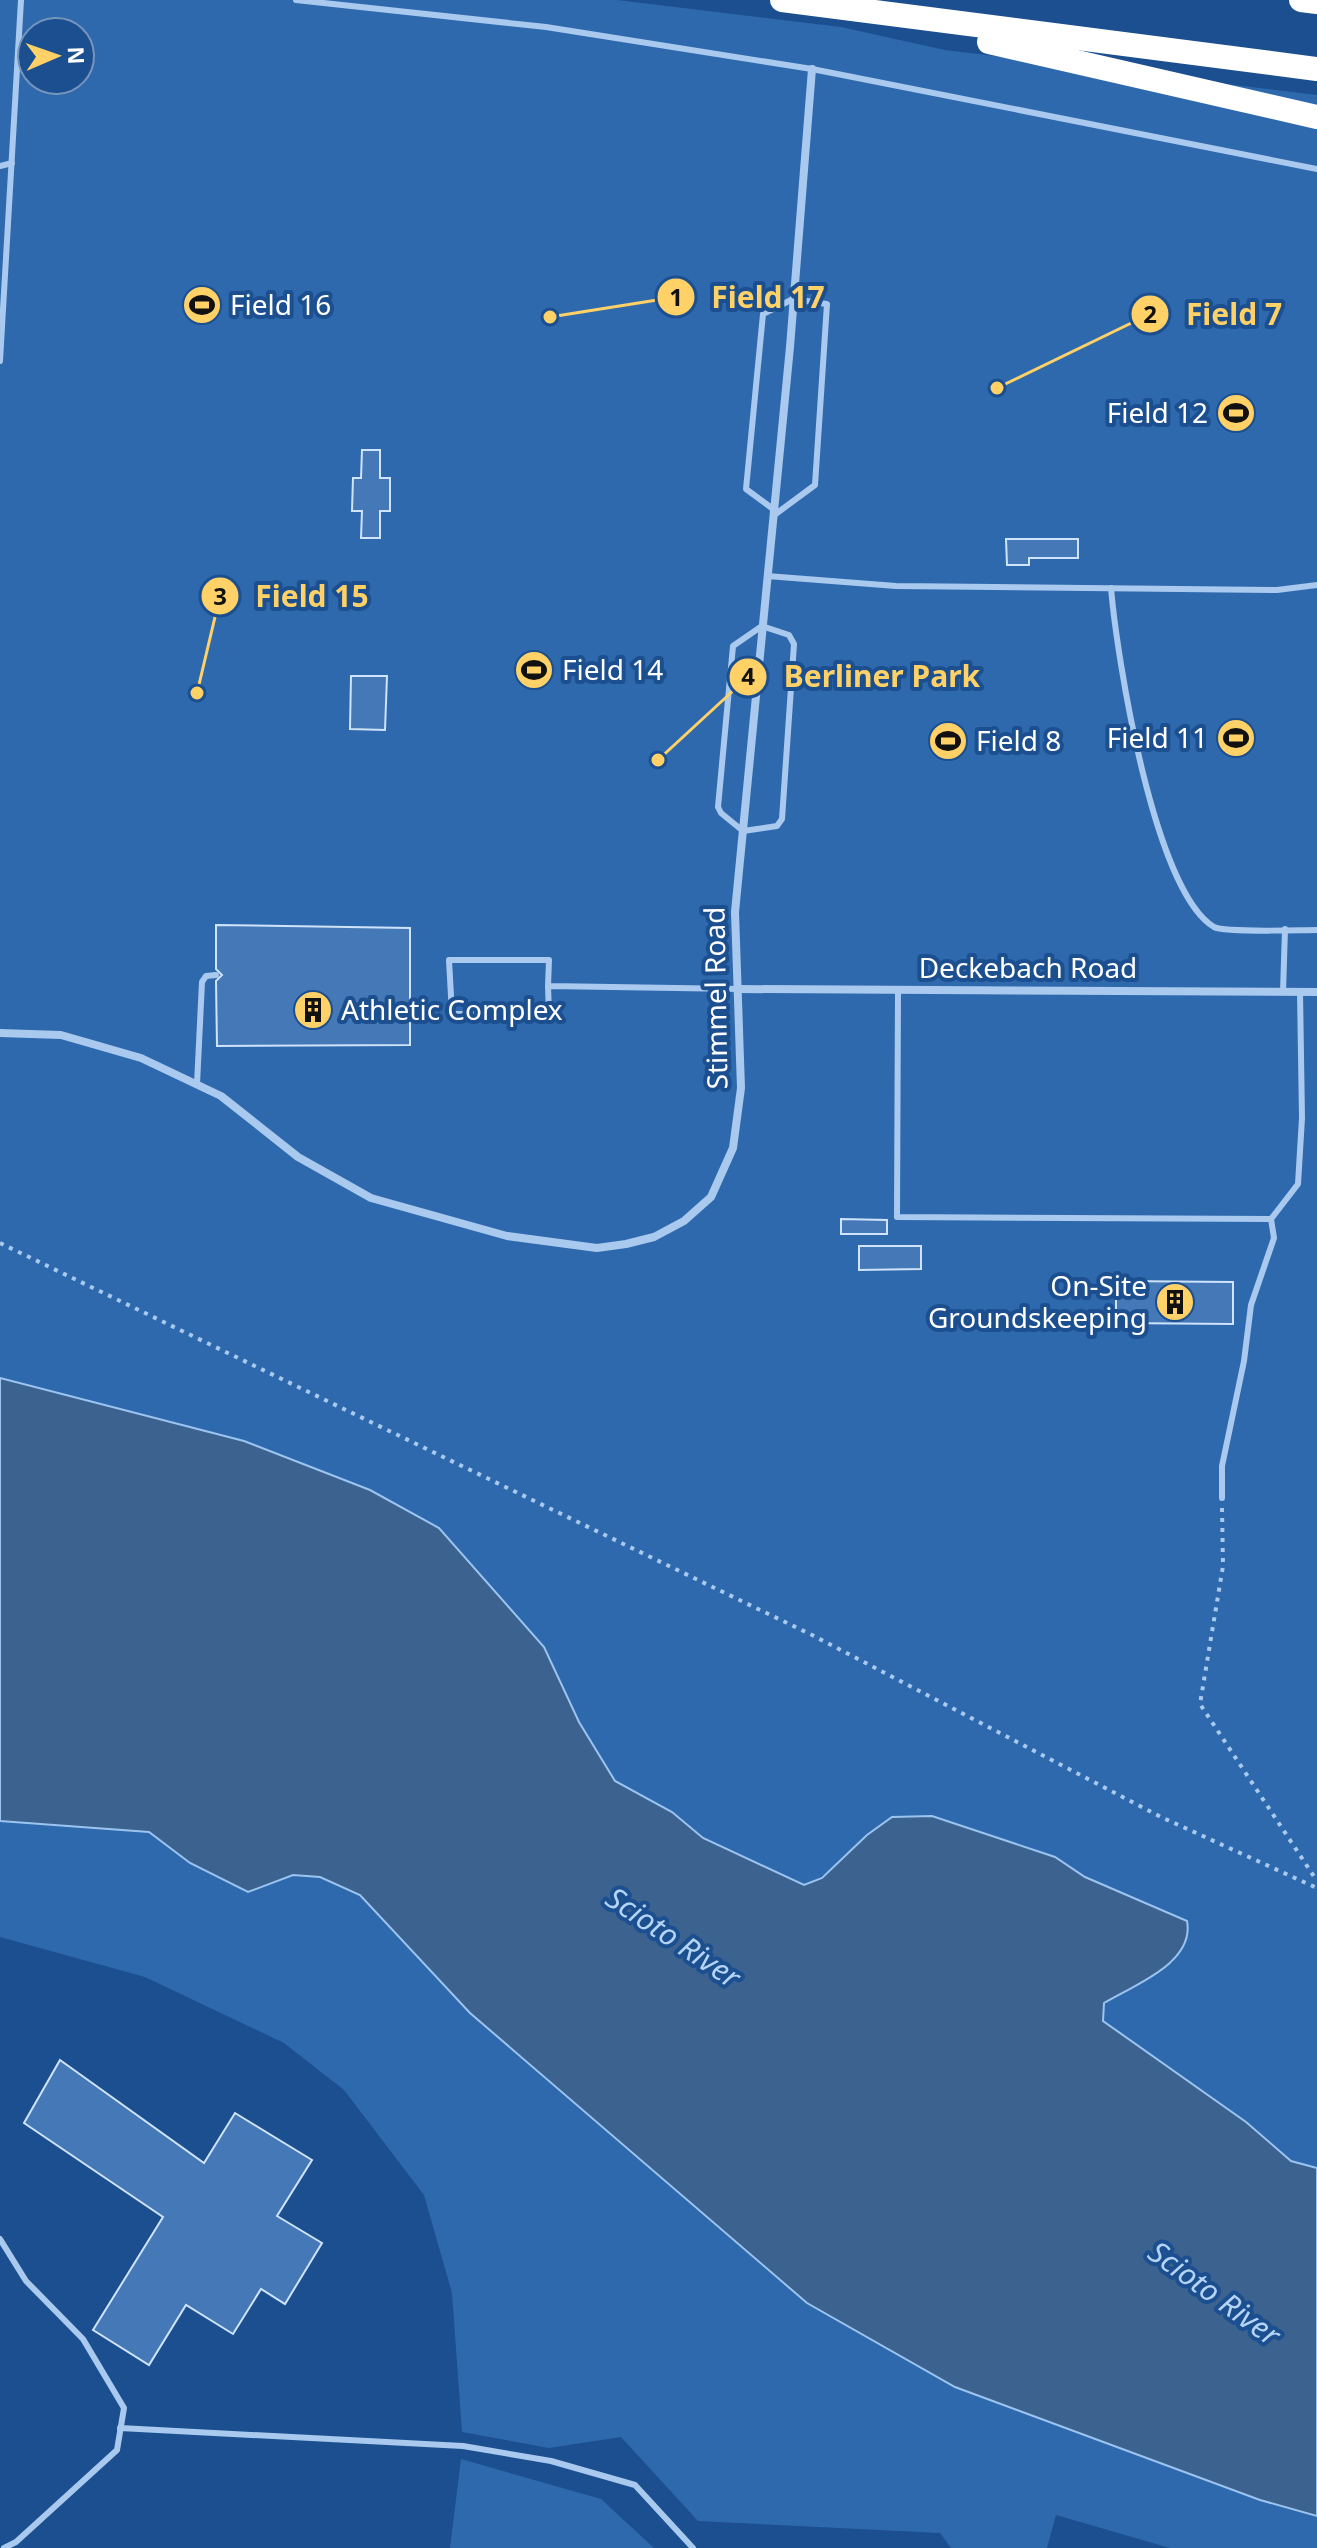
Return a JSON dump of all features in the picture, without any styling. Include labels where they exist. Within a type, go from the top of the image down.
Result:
[{"type":"highway","points":[[782,0],[1317,69]]},
{"type":"highway","points":[[1301,0],[1317,2]]},
{"type":"highway","points":[[854,11],[1317,117]]},
{"type":"street","name":"Stimmel Road","points":[[0,1033],[61,1035],[141,1058],[221,1096],[298,1157],[371,1198],[507,1236],[597,1248],[626,1244],[654,1237],[684,1221],[711,1197],[733,1148],[741,1088],[735,912],[812,69]]},
{"type":"street","name":"Deckebach Road","points":[[739,989],[1317,992]]},
{"type":"lane","points":[[0,361],[21,0]]},
{"type":"lane","points":[[296,0],[546,27],[812,69],[1317,169]]},
{"type":"lane","points":[[0,166],[12,163]]},
{"type":"lane","points":[[793,299],[827,304],[815,485],[773,513],[746,489],[763,314],[793,299]]},
{"type":"lane","points":[[767,576],[896,586],[1277,590],[1317,585]]},
{"type":"lane","points":[[1111,588],[1129,713],[1159,826],[1183,888],[1198,915],[1217,929],[1317,930]]},
{"type":"lane","points":[[762,626],[789,635],[794,644],[782,819],[777,826],[743,831],[718,807],[730,676],[733,646],[762,626]]},
{"type":"lane","points":[[1283,992],[1285,929]]},
{"type":"lane","points":[[449,960],[549,960],[548,986],[549,1014],[452,1014],[449,960]]},
{"type":"lane","points":[[197,1084],[202,982],[206,976],[216,975]]},
{"type":"lane","points":[[548,986],[739,989]]},
{"type":"lane","points":[[898,990],[897,1217],[1271,1219]]},
{"type":"lane","points":[[1222,1498],[1222,1466],[1244,1361],[1251,1305],[1274,1238],[1271,1219],[1298,1184],[1302,1118],[1300,992]]},
{"type":"lane","points":[[0,2239],[26,2281],[83,2339],[124,2408],[117,2450],[16,2542],[4,2548]]},
{"type":"lane","points":[[120,2428],[463,2446],[551,2461],[635,2485],[693,2548]]},
{"type":"path","points":[[0,1243],[799,1628],[1161,1817],[1317,1888]]},
{"type":"path","points":[[1222,1498],[1223,1566],[1200,1704],[1317,1881]]},
{"type":"shaded area","points":[[0,0],[617,0],[841,27],[945,50],[1317,95],[1317,2168],[1291,2161],[1246,2122],[1103,2021],[1104,2003],[1174,1961],[1085,1877],[1055,1857],[892,1817],[828,1872],[804,1885],[703,1838],[672,1812],[615,1781],[489,1587],[439,1528],[244,1441],[0,1378]]},
{"type":"shaded area","points":[[0,1821],[149,1832],[190,1863],[248,1892],[292,1875],[320,1877],[360,1895],[470,2013],[807,2303],[1260,2500],[1317,2516],[1317,2548],[1170,2548],[1056,2515],[1047,2548],[951,2548],[940,2533],[698,2521],[621,2437],[549,2448],[462,2432],[452,2293],[424,2195],[344,2090],[284,2043],[145,1977],[0,1937]]},
{"type":"shaded area","points":[[461,2459],[601,2499],[654,2548],[450,2548]]},
{"type":"water","name":"Scioto River","points":[[0,1378],[244,1441],[370,1490],[439,1528],[544,1647],[579,1722],[615,1781],[672,1812],[703,1838],[804,1885],[822,1878],[867,1835],[892,1817],[932,1816],[1055,1857],[1085,1877],[1187,1921],[1187,1936],[1182,1949],[1172,1961],[1146,1980],[1104,2003],[1103,2021],[1246,2122],[1291,2161],[1317,2168],[1317,2516],[1260,2500],[955,2387],[807,2303],[470,2013],[360,1895],[320,1877],[293,1875],[248,1892],[190,1863],[149,1832],[0,1821]]},
{"type":"building","points":[[362,450],[380,450],[380,478],[390,478],[390,511],[380,511],[380,538],[361,538],[362,511],[352,511],[353,478],[361,478]]},
{"type":"building","points":[[1006,539],[1078,539],[1078,558],[1029,558],[1029,565],[1007,565]]},
{"type":"building","points":[[351,676],[387,676],[385,730],[350,729]]},
{"type":"building","name":"Athletic Complex","points":[[216,925],[410,928],[410,1045],[217,1046],[216,981],[222,975],[216,969]]},
{"type":"building","points":[[841,1219],[887,1220],[887,1234],[841,1234]]},
{"type":"building","points":[[859,1246],[921,1246],[921,1269],[859,1270]]},
{"type":"building","name":"On-Site Groundskeeping","points":[[1116,1281],[1233,1282],[1233,1324],[1116,1323]]},
{"type":"building","points":[[60,2060],[204,2163],[235,2113],[312,2160],[277,2216],[322,2243],[285,2304],[261,2289],[233,2334],[186,2305],[149,2365],[93,2330],[163,2217],[24,2123]]},
{"type":"place","name":"Field 16","points":[[202,305]]},
{"type":"place","name":"Field 17","points":[[550,317]]},
{"type":"place","name":"Field 7","points":[[997,388]]},
{"type":"place","name":"Field 12","points":[[1236,413]]},
{"type":"place","name":"Field 14","points":[[534,670]]},
{"type":"place","name":"Field 15","points":[[197,693]]},
{"type":"place","name":"Field 11","points":[[1236,738]]},
{"type":"place","name":"Field 8","points":[[948,741]]},
{"type":"place","name":"Berliner Park","points":[[658,760]]},
{"type":"place","name":"Athletic Complex","points":[[313,1010]]},
{"type":"place","name":"On-Site Groundskeeping","points":[[1175,1302]]}]
